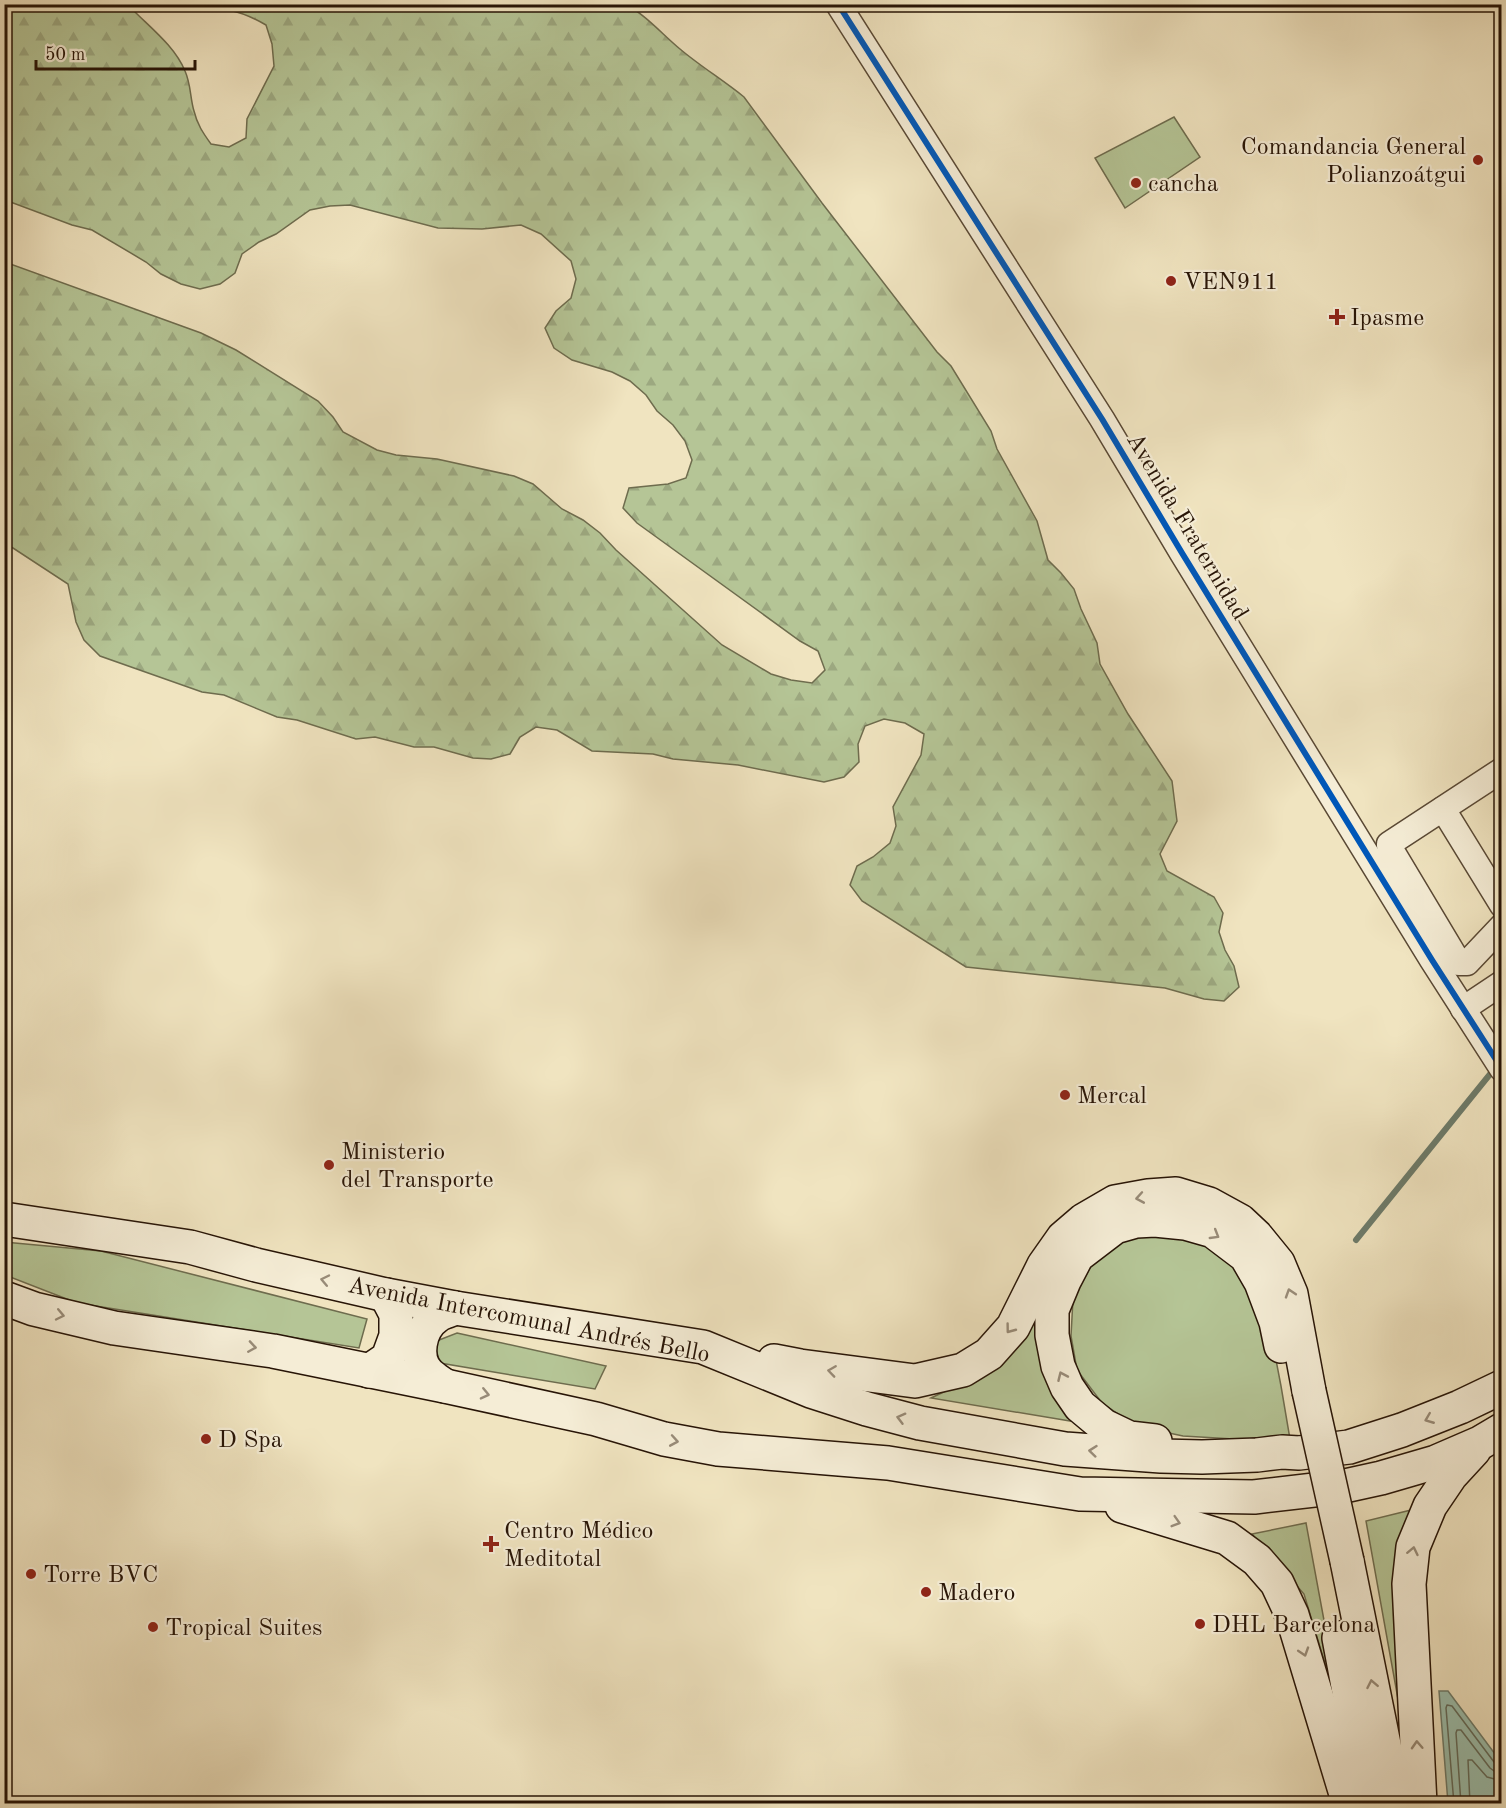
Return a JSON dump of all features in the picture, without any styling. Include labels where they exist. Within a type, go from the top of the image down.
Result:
[{"type":"main road","points":[[703,1347],[800,1366],[915,1381],[963,1370],[989,1354],[1013,1327],[1044,1265],[1063,1238],[1084,1220],[1115,1202],[1176,1194],[1209,1204],[1240,1221],[1256,1236],[1278,1263],[1291,1294],[1299,1392]]},
{"type":"main road","name":"Avenida Intercomunal Andrés Bello","points":[[4,1219],[190,1247],[256,1265],[454,1308],[703,1347],[811,1391],[867,1409],[920,1423],[1065,1449],[1161,1456],[1202,1456],[1299,1453],[1349,1447],[1402,1430],[1502,1387]]},
{"type":"main road","points":[[1282,1452],[1205,1443],[1129,1438],[1104,1426],[1080,1406],[1067,1387],[1058,1366],[1052,1335],[1052,1310],[1077,1256],[1114,1227],[1136,1221],[1155,1220],[1185,1223],[1213,1231],[1246,1256],[1261,1282],[1299,1392],[1335,1562],[1396,1803]]},
{"type":"main road","points":[[369,1371],[388,1358],[396,1336],[396,1314],[386,1295]]},
{"type":"main road","points":[[4,1298],[34,1309],[114,1328],[273,1351],[596,1419],[674,1441],[718,1449],[888,1463],[1080,1494],[1227,1538],[1257,1560],[1277,1583],[1292,1615],[1349,1803]]},
{"type":"main road","points":[[445,1386],[428,1373],[420,1359],[420,1346],[425,1329],[437,1316],[454,1308]]},
{"type":"main road","points":[[1460,1407],[1502,1376]]},
{"type":"main road","points":[[1080,1494],[1254,1497],[1306,1492],[1381,1479],[1436,1462],[1490,1436]]},
{"type":"main road","points":[[1420,1803],[1409,1584],[1413,1547],[1430,1506],[1451,1475],[1490,1436]]},
{"type":"main road","points":[[1335,1562],[1348,1679],[1370,1803]]},
{"type":"street","name":"Avenida Fraternidad","points":[[838,4],[1102,419],[1463,1010],[1502,1069]]},
{"type":"street","points":[[1498,780],[1443,809],[1389,844],[1389,849],[1459,963],[1467,963],[1502,926]]},
{"type":"street","points":[[1443,809],[1502,905]]},
{"type":"street","points":[[1463,1010],[1502,983]]},
{"type":"green space","points":[[625,4],[744,97],[822,203],[937,352],[951,366],[991,431],[997,449],[1037,521],[1048,560],[1074,589],[1097,643],[1100,664],[1128,714],[1172,781],[1177,821],[1160,854],[1167,871],[1214,897],[1223,913],[1219,932],[1234,966],[1239,987],[1224,1001],[1204,999],[1165,988],[966,967],[862,901],[850,885],[857,866],[890,843],[896,826],[893,807],[921,755],[924,734],[905,723],[884,719],[865,726],[858,744],[859,762],[844,777],[824,782],[738,765],[673,759],[653,754],[592,751],[557,730],[536,727],[520,737],[510,754],[491,759],[473,758],[434,747],[414,747],[375,737],[356,739],[297,720],[277,717],[224,695],[202,692],[100,656],[84,640],[76,622],[68,584],[5,545],[5,262],[201,333],[236,350],[318,401],[343,432],[377,450],[396,455],[437,459],[514,476],[533,484],[562,509],[583,520],[600,533],[722,645],[771,674],[812,683],[825,670],[818,651],[800,641],[637,523],[623,508],[629,488],[668,484],[686,478],[692,460],[685,441],[673,425],[630,381],[612,372],[572,360],[554,348],[545,328],[556,311],[571,298],[576,279],[571,261],[541,234],[521,225],[482,229],[438,228],[350,205],[330,206],[310,210],[276,234],[259,242],[242,254],[235,273],[220,284],[200,289],[181,284],[161,274],[146,262],[92,230],[5,200],[5,5],[131,5],[181,62],[197,120],[208,140],[211,144],[229,147],[246,138],[247,119],[274,66],[272,44],[266,25],[262,22],[234,11],[200,5]]},
{"type":"green space","name":"cancha","points":[[1174,117],[1200,157],[1125,208],[1095,158]]},
{"type":"green space","points":[[1159,1227],[1225,1249],[1266,1308],[1290,1439],[1183,1436],[1136,1426],[1102,1403],[1077,1370],[1071,1336],[1073,1299],[1092,1264],[1127,1233]]},
{"type":"green space","points":[[4,1242],[101,1251],[367,1319],[359,1348],[77,1303],[5,1275]]},
{"type":"green space","points":[[1038,1317],[1047,1375],[1070,1421],[931,1398],[999,1366]]},
{"type":"green space","points":[[457,1333],[606,1366],[595,1389],[440,1363],[434,1342]]},
{"type":"green space","points":[[1411,1510],[1405,1738],[1366,1521]]},
{"type":"green space","points":[[1306,1523],[1343,1723],[1304,1594],[1252,1534]]},
{"type":"water","points":[[1439,1691],[1448,1691],[1501,1762],[1501,1803],[1448,1803]]},
{"type":"waterway","points":[[1356,1240],[1495,1068]]},
{"type":"cycle path","points":[[838,4],[1102,419],[1432,960],[1502,1069]]},
{"type":"place","name":"Comandancia General Polianzoátgui","points":[[1478,160]]},
{"type":"place","name":"cancha","points":[[1136,183]]},
{"type":"place","name":"VEN911","points":[[1171,281]]},
{"type":"place","name":"Ipasme","points":[[1337,317]]},
{"type":"place","name":"Mercal","points":[[1065,1095]]},
{"type":"place","name":"Ministerio del Transporte","points":[[329,1165]]},
{"type":"place","name":"D Spa","points":[[206,1439]]},
{"type":"place","name":"Centro Médico Meditotal","points":[[491,1544]]},
{"type":"place","name":"Torre BVC","points":[[31,1574]]},
{"type":"place","name":"Madero","points":[[926,1592]]},
{"type":"place","name":"DHL Barcelona","points":[[1200,1624]]},
{"type":"place","name":"Tropical Suites","points":[[153,1627]]}]
